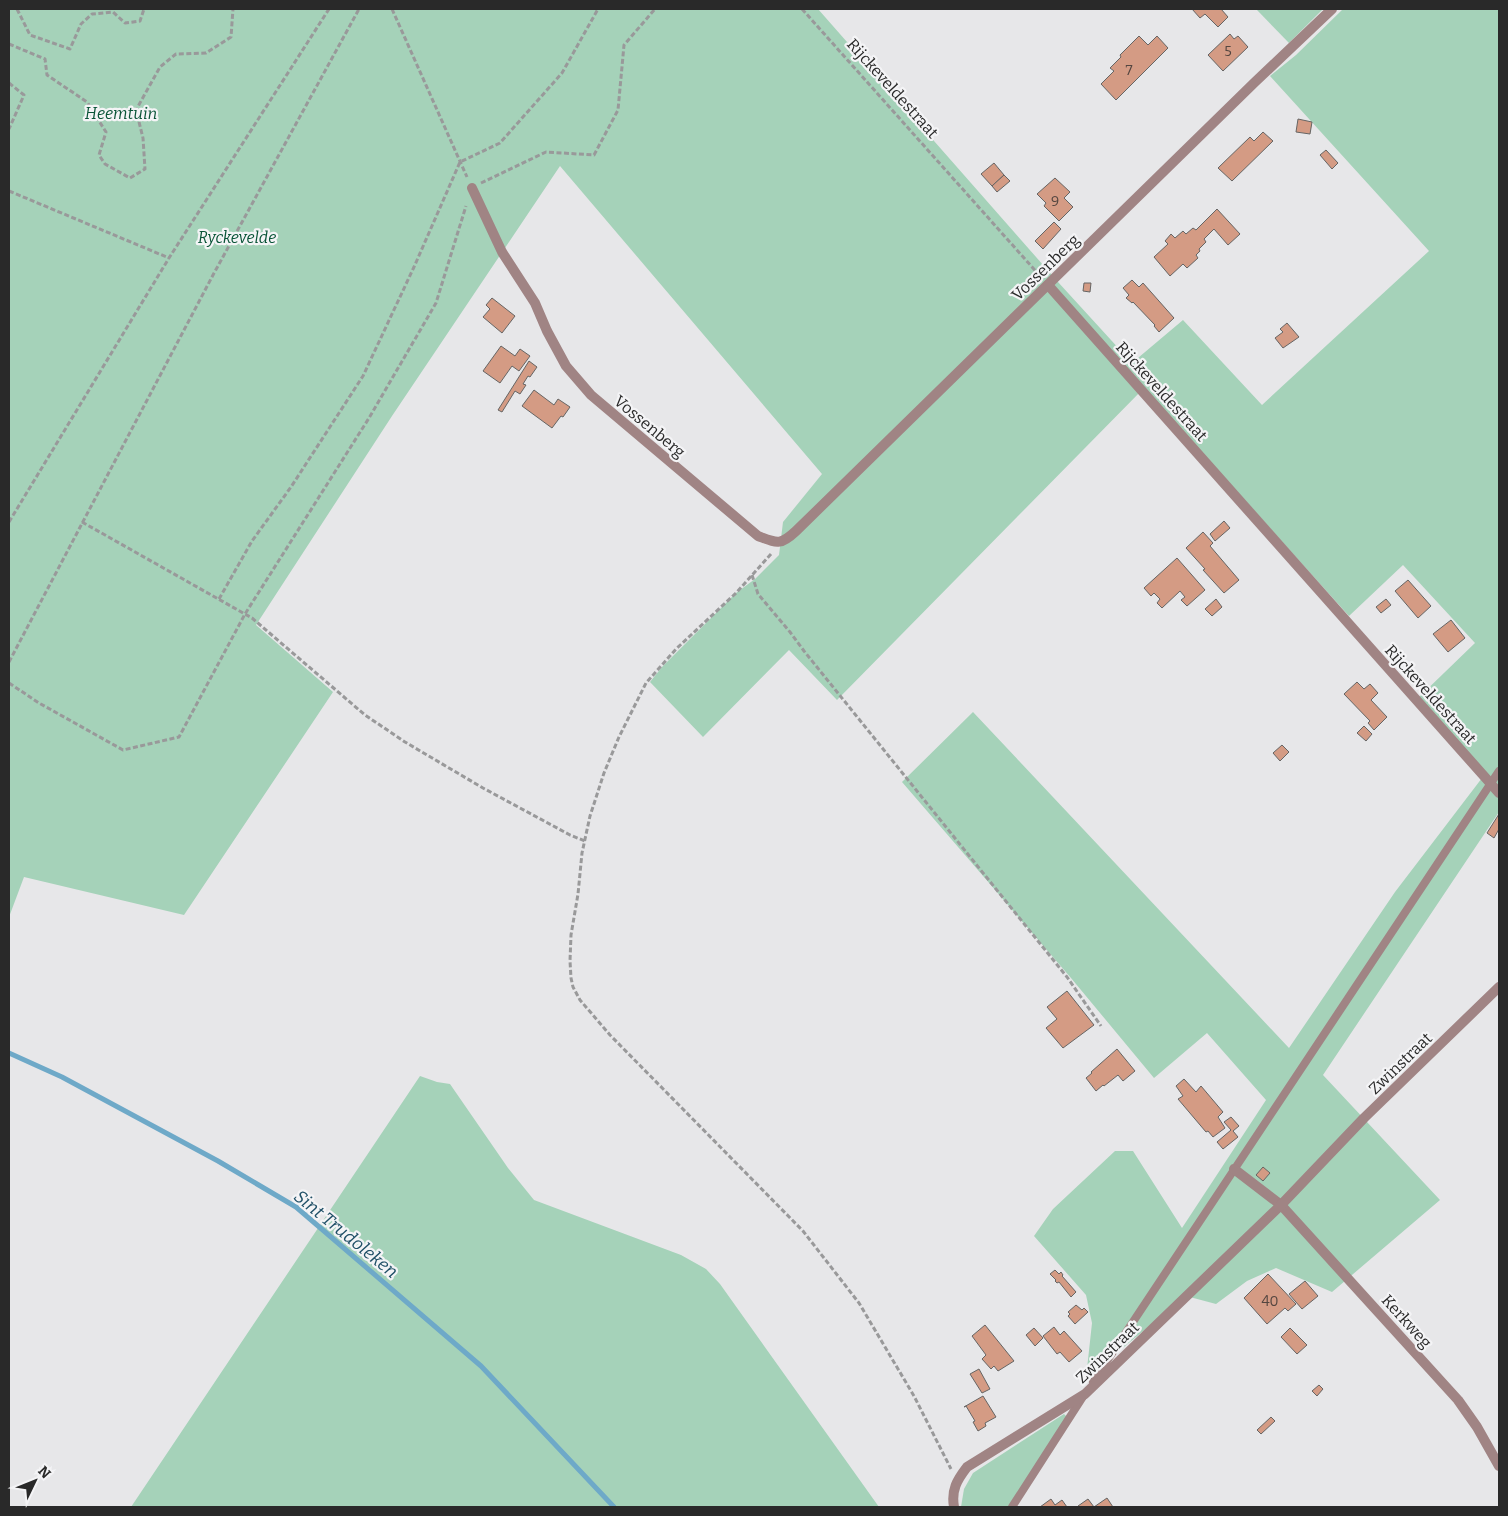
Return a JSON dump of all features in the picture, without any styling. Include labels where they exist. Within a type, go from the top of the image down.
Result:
[{"type":"street","name":"Vossenberg","points":[[472,188],[502,252],[535,303],[546,331],[566,366],[590,395],[758,536],[777,542],[787,540],[1332,9]]},
{"type":"street","name":"Rijckeveldestraat","points":[[1048,284],[1499,793]]},
{"type":"street","name":"Zwinstraat","points":[[957,1480],[967,1467],[1085,1394],[1281,1205],[1364,1118],[1499,987]]},
{"type":"street","points":[[1234,1170],[1281,1205]]},
{"type":"street","name":"Kerkweg","points":[[1281,1205],[1458,1400],[1477,1427],[1499,1466]]},
{"type":"street","points":[[954,1507],[953,1490],[957,1480]]},
{"type":"lane","points":[[1012,1507],[1499,771]]},
{"type":"path","points":[[17,9],[30,35],[70,48],[81,24],[92,14],[113,12],[125,23],[140,21],[144,9]]},
{"type":"path","points":[[9,44],[45,59],[47,75],[87,102],[106,132],[99,155],[105,164],[130,178],[145,169],[143,138],[136,110],[160,67],[176,54],[206,54],[231,37],[232,9]]},
{"type":"path","points":[[9,522],[170,258],[328,9]]},
{"type":"path","points":[[9,662],[218,267],[359,9]]},
{"type":"path","points":[[9,683],[39,703],[122,750],[179,737],[245,614],[369,418],[436,303],[472,188],[392,9]]},
{"type":"path","points":[[219,599],[252,541],[291,487],[363,376],[460,162],[500,143],[562,73],[598,9]]},
{"type":"path","points":[[472,188],[546,152],[594,155],[618,110],[624,45],[655,9]]},
{"type":"path","name":"Rijckeveldestraat","points":[[802,9],[1048,284]]},
{"type":"path","points":[[9,84],[24,95],[9,129]]},
{"type":"path","points":[[9,191],[170,258]]},
{"type":"path","points":[[82,522],[252,618],[365,716],[483,788],[570,835],[585,841]]},
{"type":"path","points":[[777,542],[777,549],[736,593],[676,649],[646,683],[619,737],[604,773],[585,841],[571,935],[570,961],[573,987],[580,1000],[631,1057],[803,1231],[859,1303],[914,1396],[957,1480]]},
{"type":"path","points":[[752,575],[758,594],[908,782],[1068,977],[1101,1026]]},
{"type":"green space","name":"Ryckevelde","points":[[9,9],[818,9],[1058,282],[1132,363],[1183,320],[1262,405],[1429,251],[1270,76],[1296,55],[1343,9],[1499,9],[1499,812],[1323,1075],[1440,1200],[1332,1292],[1276,1268],[1247,1281],[1216,1304],[1186,1296],[1086,1378],[1092,1323],[1086,1295],[1034,1236],[1053,1209],[1115,1151],[1133,1151],[1182,1228],[1266,1100],[1207,1033],[1154,1078],[1071,978],[902,782],[973,712],[1289,1048],[1395,892],[1482,778],[1414,702],[1475,643],[1403,565],[1349,616],[1144,388],[837,700],[789,650],[703,737],[650,682],[662,667],[736,593],[755,579],[779,555],[783,522],[822,474],[560,166],[392,416],[256,625],[333,692],[184,915],[24,877],[9,917]]},
{"type":"green space","points":[[1256,9],[1323,9],[1289,43]]},
{"type":"green space","points":[[420,1076],[450,1084],[508,1168],[534,1200],[681,1255],[706,1269],[720,1284],[879,1507],[131,1507]]},
{"type":"green space","points":[[1064,1414],[1067,1417],[1008,1507],[961,1507],[964,1489],[973,1473]]},
{"type":"building","points":[[1192,9],[1221,9],[1228,17],[1218,27],[1205,14],[1200,18]]},
{"type":"building","points":[[1230,34],[1234,39],[1238,36],[1248,47],[1223,71],[1208,55]]},
{"type":"building","points":[[1139,36],[1148,45],[1157,36],[1168,48],[1116,100],[1101,84],[1114,71],[1110,68],[1121,57],[1120,55]]},
{"type":"building","points":[[1298,119],[1312,122],[1310,134],[1296,132]]},
{"type":"building","points":[[1263,132],[1273,141],[1232,181],[1218,168],[1250,137],[1254,141]]},
{"type":"building","points":[[1326,150],[1338,163],[1332,169],[1320,155]]},
{"type":"building","points":[[994,163],[1004,175],[992,186],[981,174]]},
{"type":"building","points":[[1004,175],[1010,181],[997,192],[992,186]]},
{"type":"building","points":[[1055,178],[1070,192],[1064,198],[1073,207],[1059,221],[1044,206],[1046,203],[1037,194]]},
{"type":"building","points":[[1217,209],[1240,234],[1228,245],[1214,229],[1204,239],[1206,242],[1196,255],[1198,258],[1187,268],[1183,264],[1170,276],[1154,257],[1168,244],[1165,241],[1171,234],[1175,238],[1183,231],[1186,234],[1193,228],[1196,230]]},
{"type":"building","points":[[1054,222],[1061,229],[1043,249],[1035,241]]},
{"type":"building","points":[[1132,280],[1139,287],[1143,283],[1174,318],[1159,332],[1155,325],[1133,302],[1126,298],[1129,295],[1123,288]]},
{"type":"building","points":[[1084,283],[1091,283],[1090,292],[1083,291]]},
{"type":"building","points":[[492,298],[515,316],[502,333],[483,317],[490,309],[486,305]]},
{"type":"building","points":[[1287,323],[1299,337],[1283,348],[1275,338],[1283,332],[1280,329]]},
{"type":"building","points":[[501,346],[515,356],[520,349],[530,356],[519,371],[512,366],[500,383],[483,371]]},
{"type":"building","points":[[529,361],[537,367],[523,384],[526,385],[520,394],[515,391],[502,412],[498,410]]},
{"type":"building","points":[[534,390],[554,405],[558,399],[570,407],[552,428],[522,406]]},
{"type":"building","points":[[1224,521],[1230,528],[1215,541],[1210,534]]},
{"type":"building","points":[[1203,532],[1213,543],[1210,546],[1239,580],[1224,593],[1186,548]]},
{"type":"building","points":[[1177,558],[1205,590],[1187,606],[1181,600],[1185,597],[1180,591],[1162,608],[1157,603],[1160,599],[1154,593],[1151,596],[1144,588]]},
{"type":"building","points":[[1408,580],[1431,606],[1418,618],[1395,591]]},
{"type":"building","points":[[1216,599],[1222,607],[1212,616],[1205,609]]},
{"type":"building","points":[[1386,599],[1391,605],[1381,613],[1376,607]]},
{"type":"building","points":[[1451,620],[1465,638],[1448,652],[1433,634]]},
{"type":"building","points":[[1357,682],[1364,689],[1370,684],[1378,693],[1371,700],[1387,717],[1374,730],[1368,723],[1370,721],[1344,694]]},
{"type":"building","points":[[1364,726],[1372,734],[1366,741],[1357,733]]},
{"type":"building","points":[[1282,745],[1289,752],[1280,761],[1273,753]]},
{"type":"building","points":[[1499,814],[1499,829],[1494,838],[1487,833]]},
{"type":"building","points":[[1067,991],[1094,1025],[1063,1048],[1046,1028],[1057,1019],[1047,1007]]},
{"type":"building","points":[[1117,1049],[1135,1071],[1123,1081],[1118,1075],[1096,1091],[1086,1078]]},
{"type":"building","points":[[1184,1079],[1196,1092],[1201,1086],[1223,1112],[1218,1117],[1225,1128],[1213,1137],[1208,1131],[1206,1132],[1178,1099],[1183,1096],[1176,1086]]},
{"type":"building","points":[[1231,1117],[1239,1126],[1233,1131],[1238,1137],[1223,1149],[1217,1142],[1231,1130],[1224,1122]]},
{"type":"building","points":[[1263,1167],[1270,1173],[1263,1181],[1256,1175]]},
{"type":"building","points":[[1055,1270],[1059,1274],[1061,1272],[1062,1276],[1076,1292],[1071,1297],[1050,1274]]},
{"type":"building","points":[[1268,1274],[1296,1304],[1288,1311],[1285,1308],[1267,1324],[1244,1298]]},
{"type":"building","points":[[1305,1281],[1318,1296],[1302,1309],[1289,1294]]},
{"type":"building","points":[[1076,1305],[1088,1312],[1075,1324],[1068,1316],[1070,1314],[1068,1312]]},
{"type":"building","points":[[985,1325],[1014,1361],[998,1371],[994,1366],[991,1369],[982,1359],[986,1355],[972,1336]]},
{"type":"building","points":[[1054,1327],[1060,1335],[1064,1331],[1082,1351],[1069,1362],[1060,1352],[1057,1354],[1043,1336]]},
{"type":"building","points":[[1034,1328],[1043,1338],[1035,1346],[1026,1335]]},
{"type":"building","points":[[1290,1328],[1307,1345],[1297,1354],[1281,1337]]},
{"type":"building","points":[[979,1369],[990,1389],[982,1393],[970,1374]]},
{"type":"building","points":[[1319,1385],[1323,1389],[1317,1396],[1312,1391]]},
{"type":"building","points":[[983,1396],[996,1417],[985,1423],[986,1426],[978,1431],[973,1422],[975,1421],[966,1406],[964,1407]]},
{"type":"building","points":[[1271,1417],[1275,1421],[1261,1434],[1257,1430]]},
{"type":"building","points":[[1107,1498],[1113,1507],[1094,1507]]},
{"type":"building","points":[[1051,1499],[1055,1505],[1062,1500],[1067,1507],[1040,1507]]},
{"type":"building","points":[[1088,1499],[1094,1507],[1079,1507],[1078,1506]]},
{"type":"waterway","name":"Sint Trudoleken","points":[[9,1053],[62,1077],[218,1161],[296,1207],[481,1366],[614,1507]]},
{"type":"park label","name":"Heemtuin","points":[[121,113]]}]
